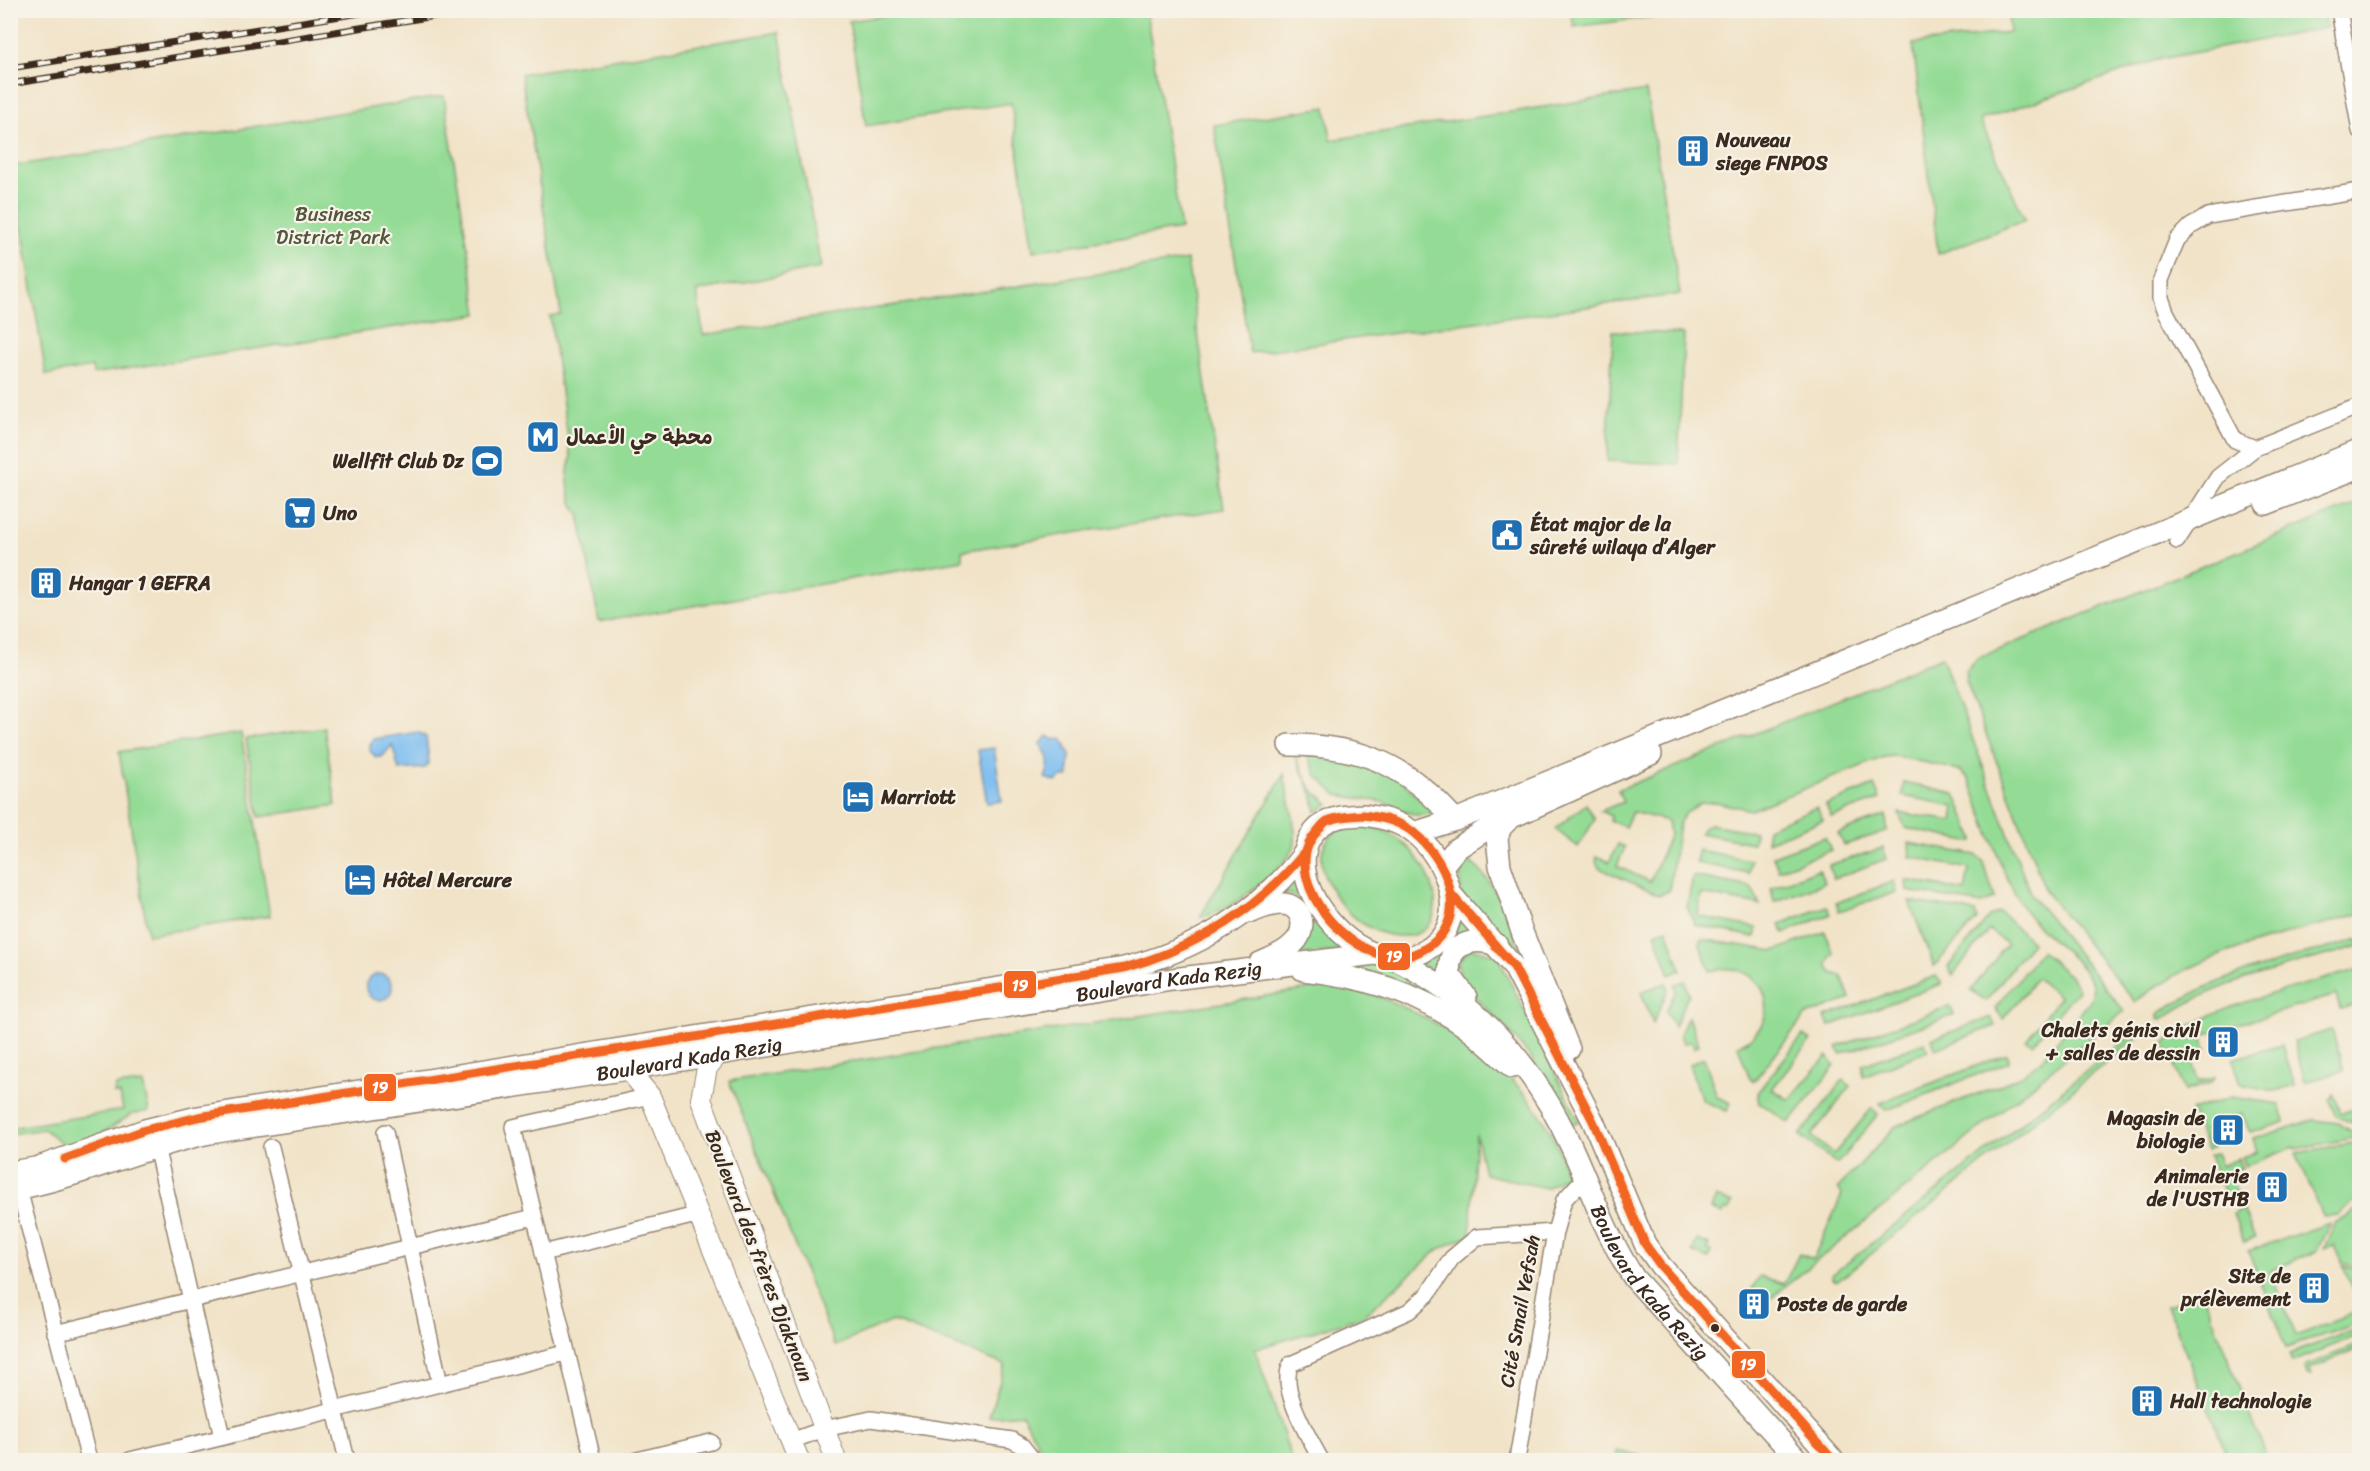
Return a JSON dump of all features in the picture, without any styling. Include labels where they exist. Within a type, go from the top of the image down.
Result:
[{"type":"main road","points":[[1442,866],[1456,849],[1472,836],[1702,724],[2360,450]]},
{"type":"main road","points":[[1414,833],[1455,820],[2176,541],[2360,467]]},
{"type":"main road","points":[[1289,745],[1349,749],[1383,762],[1416,781],[1455,820]]},
{"type":"main road","name":"Boulevard Kada Rezig","points":[[1363,815],[1381,817],[1414,833],[1442,866],[1451,894],[1449,921],[1434,945],[1419,955],[1249,968],[628,1069],[210,1133],[156,1146],[53,1182],[13,1184],[65,1160],[145,1130],[198,1117],[1124,968],[1174,952],[1239,916],[1283,879],[1305,852],[1311,836],[1321,826],[1337,817],[1363,815]]},
{"type":"main road","points":[[1511,817],[1501,827],[1497,838],[1500,866],[1522,932],[1570,1052],[1593,1121]]},
{"type":"main road","points":[[1305,852],[1310,886],[1319,908],[1350,941],[1430,978],[1483,1018]]},
{"type":"main road","name":"Boulevard Kada Rezig","points":[[1451,894],[1514,967],[1593,1121],[1645,1244],[1660,1265],[1833,1461]]},
{"type":"main road","points":[[1239,916],[1276,904],[1288,905],[1300,913],[1303,925],[1300,936],[1293,945],[1249,968]]},
{"type":"main road","points":[[1483,1018],[1457,985],[1449,967],[1457,950],[1470,941],[1478,940],[1497,945]]},
{"type":"main road","points":[[1278,967],[1343,976],[1394,990],[1420,1001],[1462,1025],[1542,1094]]},
{"type":"main road","name":"Boulevard Kada Rezig","points":[[1483,1018],[1522,1063],[1555,1115],[1616,1250],[1634,1278],[1798,1461]]},
{"type":"street","points":[[2339,10],[2360,131]]},
{"type":"street","points":[[2255,448],[2235,440],[2166,312],[2161,279],[2166,261],[2177,240],[2190,227],[2208,216],[2360,191]]},
{"type":"street","points":[[2176,541],[2218,477],[2255,448],[2360,406]]},
{"type":"street","name":"Boulevard des frères Djaknoun","points":[[719,1053],[707,1068],[701,1099],[836,1461]]},
{"type":"street","name":"Boulevard des frères Djaknoun","points":[[628,1069],[650,1096],[799,1461]]},
{"type":"street","points":[[593,1461],[513,1127],[650,1096]]},
{"type":"street","points":[[385,1132],[440,1384]]},
{"type":"street","points":[[156,1146],[222,1437]]},
{"type":"street","points":[[272,1147],[347,1461]]},
{"type":"street","name":"Cité Smail Yefsah","points":[[1517,1461],[1554,1232],[1564,1200],[1584,1178]]},
{"type":"street","points":[[13,1184],[89,1461]]},
{"type":"street","points":[[543,1252],[700,1214]]},
{"type":"street","points":[[55,1333],[534,1217]]},
{"type":"street","points":[[1321,1461],[1302,1425],[1287,1385],[1286,1374],[1291,1364],[1409,1311],[1427,1295],[1452,1258],[1477,1237],[1554,1232]]},
{"type":"street","points":[[130,1461],[566,1353]]},
{"type":"street","points":[[791,1441],[824,1429],[871,1419],[1012,1440],[1022,1446],[1033,1461]]},
{"type":"street","points":[[637,1461],[711,1442]]},
{"type":"green space","points":[[919,10],[1146,11],[1181,229],[1033,251],[1011,103],[866,126],[849,21]]},
{"type":"green space","points":[[1680,10],[1681,13],[1574,27],[1571,11]]},
{"type":"green space","points":[[2048,10],[2323,11],[2326,28],[2160,59],[1980,120],[2025,220],[1938,254],[1913,44],[2010,32],[2008,17]]},
{"type":"green space","points":[[779,32],[821,268],[697,291],[703,335],[1187,260],[1224,509],[962,551],[962,560],[599,622],[579,514],[572,502],[569,488],[568,472],[571,458],[550,316],[561,314],[521,74]]},
{"type":"green space","points":[[1646,91],[1680,294],[1250,353],[1214,125],[1326,107],[1331,140]]},
{"type":"green space","name":"Business District Park","points":[[444,96],[478,314],[93,374],[92,367],[46,375],[12,166]]},
{"type":"green space","points":[[1613,331],[1684,334],[1678,464],[1607,461]]},
{"type":"green space","points":[[2359,502],[2359,914],[2272,938],[2214,958],[2160,984],[2135,1002],[2046,892],[1966,681],[1966,671],[1978,658]]},
{"type":"green space","points":[[1942,657],[2031,895],[2124,1011],[1765,1303],[1752,1289],[1760,1276],[1784,1284],[1799,1254],[1813,1259],[1842,1195],[1838,1188],[1896,1126],[2015,1079],[2041,1061],[2091,1000],[2093,986],[2070,955],[2025,911],[2009,882],[1969,779],[1959,770],[1894,756],[1884,757],[1751,810],[1716,802],[1701,803],[1685,814],[1679,823],[1669,891],[1659,895],[1599,868],[1596,862],[1597,856],[1609,862],[1618,844],[1625,847],[1617,866],[1650,882],[1670,834],[1668,821],[1632,812],[1625,827],[1610,821],[1611,816],[1600,811],[1623,802],[1618,790]]},
{"type":"green space","points":[[324,727],[336,805],[259,817],[246,739]]},
{"type":"green space","points":[[241,733],[270,916],[148,935],[119,752]]},
{"type":"green space","points":[[1322,750],[1389,769],[1436,814],[1415,815],[1383,802],[1337,795],[1316,775],[1307,754]]},
{"type":"green space","points":[[1294,754],[1311,788],[1329,804],[1316,812],[1313,796]]},
{"type":"green space","points":[[1284,774],[1295,827],[1295,843],[1291,853],[1255,889],[1224,909],[1200,917]]},
{"type":"green space","points":[[1904,783],[1955,794],[1974,839],[1972,842],[1905,828],[1899,813],[1953,821],[1955,806],[1902,796]]},
{"type":"green space","points":[[1874,785],[1880,799],[1831,817],[1826,805]]},
{"type":"green space","points":[[1586,804],[1595,819],[1578,847],[1555,829]]},
{"type":"green space","points":[[1817,807],[1823,820],[1767,842],[1767,828]]},
{"type":"green space","points":[[1886,815],[1887,831],[1844,845],[1838,833]]},
{"type":"green space","points":[[1710,824],[1755,832],[1753,843],[1700,833]]},
{"type":"green space","points":[[1360,825],[1385,831],[1406,845],[1421,863],[1432,884],[1435,904],[1431,921],[1419,933],[1398,936],[1376,931],[1356,918],[1339,901],[1327,882],[1322,862],[1325,845],[1337,832]]},
{"type":"green space","points":[[1825,837],[1831,850],[1778,870],[1773,856]]},
{"type":"green space","points":[[1909,843],[1976,855],[1983,861],[1995,898],[1982,904],[1907,891],[1906,880],[1965,891],[1969,869],[1910,857]]},
{"type":"green space","points":[[1883,848],[1886,859],[1833,879],[1829,865]]},
{"type":"green space","points":[[1698,850],[1751,860],[1749,873],[1696,863]]},
{"type":"green space","points":[[1466,860],[1478,869],[1497,895],[1513,929],[1530,976],[1461,895],[1460,875]]},
{"type":"green space","points":[[1299,868],[1356,950],[1285,956],[1302,902],[1290,894],[1277,894]]},
{"type":"green space","points":[[1819,869],[1824,883],[1774,902],[1771,888]]},
{"type":"green space","points":[[1693,876],[1751,887],[1760,905],[1701,894],[1698,916],[1757,928],[1755,937],[1695,925],[1687,907]]},
{"type":"green space","points":[[1894,881],[1897,892],[1839,911],[1836,903]]},
{"type":"green space","points":[[1909,901],[1975,912],[1977,919],[1934,966]]},
{"type":"green space","points":[[1827,906],[1831,914],[1784,933],[1780,924]]},
{"type":"green space","points":[[2000,912],[2032,942],[1986,1001],[1971,990],[2007,944],[1989,930],[1953,975],[1948,967],[1990,916]]},
{"type":"green space","points":[[1460,916],[1474,931],[1448,982],[1415,961]]},
{"type":"green space","points":[[1667,929],[1681,970],[1670,975],[1655,933]]},
{"type":"green space","points":[[1825,932],[1834,954],[1829,960],[1829,968],[1832,973],[1842,976],[1850,999],[1805,1016],[1754,1081],[1750,1079],[1738,1046],[1754,1035],[1763,1022],[1766,1007],[1764,994],[1757,982],[1745,973],[1729,969],[1710,971],[1700,945],[1701,939],[1774,951]]},
{"type":"green space","points":[[2359,939],[2359,946],[2257,975],[2184,1005],[2162,1019],[2158,1018],[2158,1014],[2181,1000],[2229,978]]},
{"type":"green space","points":[[1471,948],[1497,955],[1579,1121],[1572,1124],[1529,1055],[1498,1019],[1461,984],[1458,961]]},
{"type":"green space","points":[[2041,951],[2073,979],[2078,990],[2033,1044],[2026,1040],[2060,997],[2037,978],[2003,1019],[1995,1008]]},
{"type":"green space","points":[[1382,959],[1464,1012],[1333,965]]},
{"type":"green space","points":[[2359,969],[2359,1008],[2358,1004],[2340,1009],[2336,995],[2202,1035],[2206,1049],[2190,1054],[2198,1082],[2215,1077],[2210,1083],[2184,1091],[2165,1043],[2184,1029],[2231,1007],[2257,998]]},
{"type":"green space","points":[[1936,976],[1942,984],[1829,1026],[1825,1017]]},
{"type":"green space","points":[[1326,981],[1380,997],[1416,1013],[1473,1047],[1499,1068],[1522,1091],[1542,1117],[1557,1145],[1566,1176],[1546,1188],[1484,1174],[1476,1134],[1470,1235],[1439,1249],[1362,1317],[1255,1349],[1292,1460],[1047,1460],[1022,1414],[989,1417],[1005,1365],[892,1321],[835,1346],[729,1081],[1310,989]]},
{"type":"green space","points":[[1685,981],[1689,994],[1674,1026],[1666,1011],[1676,991],[1674,985]]},
{"type":"green space","points":[[1666,983],[1668,990],[1653,1023],[1641,992]]},
{"type":"green space","points":[[1950,1006],[1954,1015],[1841,1054],[1837,1047]]},
{"type":"green space","points":[[1688,1017],[1699,1045],[1694,1048],[1691,1041],[1683,1044],[1680,1034]]},
{"type":"green space","points":[[1991,1017],[1995,1026],[1935,1049],[1932,1039]]},
{"type":"green space","points":[[2139,1029],[2143,1033],[1838,1281],[1834,1280],[1832,1275]]},
{"type":"green space","points":[[2332,1030],[2344,1071],[2305,1082],[2294,1041]]},
{"type":"green space","points":[[1803,1035],[1811,1040],[1772,1089],[1789,1100],[1827,1056],[1835,1066],[1789,1123],[1759,1102],[1757,1093]]},
{"type":"green space","points":[[1925,1042],[1928,1051],[1863,1076],[1863,1065]]},
{"type":"green space","points":[[2282,1045],[2295,1085],[2275,1091],[2241,1084],[2233,1059]]},
{"type":"green space","points":[[2007,1054],[2009,1062],[1887,1110],[1880,1103]]},
{"type":"green space","points":[[1704,1058],[1717,1097],[1731,1103],[1727,1111],[1703,1101],[1689,1065]]},
{"type":"green space","points":[[1843,1080],[1851,1086],[1811,1136],[1834,1154],[1872,1108],[1878,1114],[1837,1164],[1800,1135]]},
{"type":"green space","points":[[143,1083],[149,1111],[132,1114],[95,1138],[72,1145],[63,1144],[44,1129],[11,1134],[11,1128],[123,1110],[120,1094],[114,1094],[116,1086]]},
{"type":"green space","points":[[2334,1094],[2340,1113],[2359,1108],[2359,1126],[2336,1116],[2330,1100]]},
{"type":"green space","points":[[2231,1097],[2280,1104],[2285,1122],[2250,1133],[2242,1113],[2206,1128],[2213,1147],[2207,1150],[2191,1110]]},
{"type":"green space","points":[[2313,1120],[2339,1123],[2359,1137],[2295,1149],[2294,1147],[2245,1166],[2241,1158],[2257,1151],[2253,1139]]},
{"type":"green space","points":[[2359,1142],[2357,1200],[2339,1215],[2323,1216],[2296,1153]]},
{"type":"green space","points":[[2216,1153],[2221,1166],[2238,1159],[2242,1168],[2229,1173],[2240,1201],[2229,1205],[2209,1156]]},
{"type":"green space","points":[[1716,1197],[1732,1203],[1729,1211],[1725,1209],[1723,1214],[1711,1209]]},
{"type":"green space","points":[[2359,1207],[2359,1268],[2342,1263],[2334,1245],[2324,1249],[2335,1222],[2348,1217]]},
{"type":"green space","points":[[2243,1209],[2255,1238],[2244,1242],[2233,1214]]},
{"type":"green space","points":[[2330,1223],[2317,1251],[2270,1271],[2296,1336],[2359,1311],[2359,1323],[2286,1348],[2248,1251]]},
{"type":"green space","points":[[1697,1240],[1709,1245],[1707,1250],[1711,1251],[1708,1259],[1692,1252]]},
{"type":"green space","points":[[2343,1266],[2359,1271],[2359,1306]]},
{"type":"green space","points":[[2202,1292],[2268,1460],[2229,1460],[2167,1306]]},
{"type":"green space","points":[[2359,1328],[2359,1335],[2292,1362],[2289,1354]]},
{"type":"green space","points":[[2359,1344],[2359,1349],[2309,1369],[2311,1376],[2307,1375],[2305,1368],[2307,1365]]},
{"type":"green space","points":[[1616,1451],[1648,1457],[1651,1460],[1615,1460]]},
{"type":"water","points":[[418,732],[426,737],[429,762],[425,768],[399,770],[392,745],[382,757],[376,757],[370,751],[370,744],[374,739]]},
{"type":"water","points":[[1048,736],[1055,740],[1062,738],[1070,755],[1068,777],[1062,777],[1056,782],[1045,778],[1048,760],[1040,744]]},
{"type":"water","points":[[994,748],[1002,801],[987,803],[978,750]]},
{"type":"water","points":[[379,974],[388,978],[392,987],[388,996],[379,1000],[370,996],[366,987],[370,978]]},
{"type":"railway","points":[[10,68],[379,10]]},
{"type":"railway","points":[[10,84],[472,10]]},
{"type":"transit line","name":"19","points":[[1363,815],[1390,820],[1414,833],[1428,847],[1447,880],[1451,897],[1450,914],[1445,930],[1433,944],[1414,954],[1393,957],[1370,951],[1349,938],[1330,920],[1315,899],[1306,876],[1306,854],[1315,834],[1324,824],[1336,818],[1363,815]]},
{"type":"transit line","name":"19","points":[[65,1159],[145,1130],[198,1117],[1124,968],[1176,949],[1224,924],[1267,892],[1305,852]]},
{"type":"transit line","name":"19","points":[[1451,894],[1514,967],[1593,1121],[1645,1244],[1660,1265],[1833,1460]]},
{"type":"place","name":"Nouveau siege FNPOS","points":[[1693,151]]},
{"type":"place","name":"محطة حي الأعمال","points":[[543,437]]},
{"type":"place","name":"Wellfit Club Dz","points":[[487,461]]},
{"type":"place","name":"Uno","points":[[300,513]]},
{"type":"place","name":"État major de la sûreté wilaya d’Alger","points":[[1507,535]]},
{"type":"place","name":"Hangar 1 GEFRA","points":[[46,583]]},
{"type":"place","name":"Marriott","points":[[858,797]]},
{"type":"place","name":"Hôtel Mercure","points":[[360,880]]},
{"type":"place","name":"Chalets génis civil + salles de dessin","points":[[2223,1042]]},
{"type":"place","name":"Magasin de biologie","points":[[2228,1130]]},
{"type":"place","name":"Animalerie de l'USTHB","points":[[2272,1187]]},
{"type":"place","name":"Site de prélèvement","points":[[2314,1288]]},
{"type":"place","name":"Poste de garde","points":[[1754,1304]]},
{"type":"place","name":"Hall technologie","points":[[2147,1401]]}]
